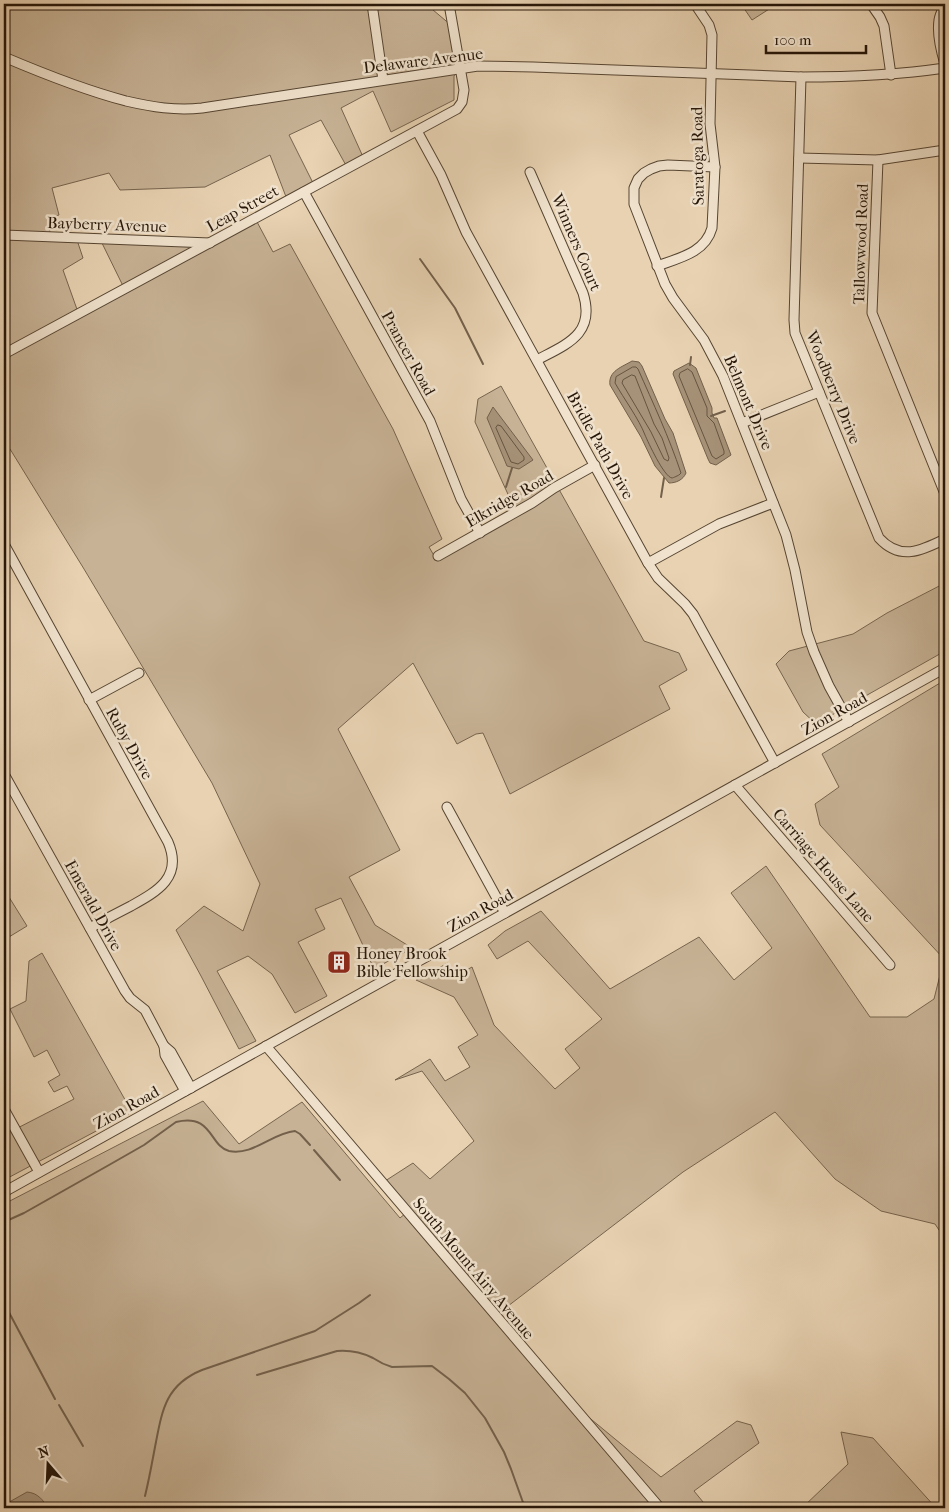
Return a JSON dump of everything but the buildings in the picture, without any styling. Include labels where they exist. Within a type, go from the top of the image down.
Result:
[{"type":"street","points":[[372,4],[384,80]]},
{"type":"street","name":"Leap Street","points":[[4,354],[460,106],[464,94],[449,4]]},
{"type":"street","name":"Saratoga Road","points":[[657,266],[695,251],[709,237],[712,224],[715,167],[710,124],[711,32],[709,25],[695,4]]},
{"type":"street","points":[[871,4],[884,26],[891,75]]},
{"type":"street","points":[[945,4],[940,15],[939,25],[945,64]]},
{"type":"street","name":"Delaware Avenue","points":[[4,57],[95,93],[152,107],[178,110],[202,108],[478,66],[524,66],[802,77],[891,75],[945,68]]},
{"type":"street","name":"Woodberry Drive","points":[[802,77],[794,326],[798,343],[879,538],[891,548],[910,552],[925,549],[945,539]]},
{"type":"street","name":"Bridle Path Drive","points":[[417,131],[441,175],[466,232],[648,563],[663,584],[690,609],[775,763]]},
{"type":"street","points":[[798,158],[878,160],[945,150]]},
{"type":"street","name":"Tallowwood Road","points":[[878,160],[872,313],[945,494]]},
{"type":"street","name":"Belmont Drive","points":[[715,167],[659,166],[644,173],[638,179],[633,195],[634,204],[668,290],[695,326],[723,376],[791,552],[810,642],[822,671],[849,722]]},
{"type":"street","name":"Winners Court","points":[[530,172],[583,292],[587,307],[584,325],[576,336],[537,360]]},
{"type":"street","name":"Prancer Road","points":[[304,192],[430,421],[461,499],[480,532]]},
{"type":"street","name":"Bayberry Avenue","points":[[4,235],[210,243]]},
{"type":"street","points":[[742,423],[819,392]]},
{"type":"street","name":"Elkridge Road","points":[[438,556],[595,466]]},
{"type":"street","points":[[648,563],[719,524],[773,503]]},
{"type":"street","name":"Ruby Drive","points":[[4,544],[168,842],[173,858],[170,874],[161,888],[90,928]]},
{"type":"street","name":"Zion Road","points":[[4,1192],[945,668]]},
{"type":"street","points":[[89,700],[140,673]]},
{"type":"street","name":"Emerald Drive","points":[[4,774],[127,995],[144,1008],[164,1046],[171,1052],[188,1090]]},
{"type":"street","name":"Carriage House Lane","points":[[735,785],[890,965]]},
{"type":"street","points":[[447,808],[506,913]]},
{"type":"street","name":"South Mount Airy Avenue","points":[[266,1046],[660,1508]]},
{"type":"street","points":[[4,1109],[39,1172]]},
{"type":"shaded area","points":[[4,4],[426,4],[452,26],[459,68],[454,76],[454,100],[391,132],[373,91],[341,108],[364,159],[348,169],[321,120],[289,135],[315,187],[288,202],[270,155],[205,187],[120,190],[109,173],[52,188],[59,215],[48,218],[51,240],[76,237],[83,258],[63,270],[79,315],[125,290],[100,239],[213,243],[256,220],[273,252],[290,244],[393,429],[442,539],[429,547],[436,559],[517,514],[475,422],[478,399],[501,386],[644,641],[679,653],[687,670],[659,686],[670,709],[510,794],[483,733],[476,734],[457,744],[413,663],[338,729],[400,850],[349,877],[375,925],[412,948],[374,969],[341,898],[315,909],[325,929],[298,942],[327,996],[295,1013],[272,974],[248,956],[217,971],[256,1041],[239,1049],[176,930],[204,906],[243,931],[260,884],[212,783],[10,449],[4,452]]},
{"type":"shaded area","points":[[741,4],[777,4],[752,20]]},
{"type":"shaded area","points":[[945,583],[945,651],[816,724],[803,712],[776,664],[789,651],[853,634],[887,613]]},
{"type":"shaded area","points":[[945,680],[945,1239],[935,1224],[881,1211],[835,1179],[775,1112],[683,1172],[495,1316],[563,1396],[661,1477],[737,1421],[751,1425],[759,1443],[694,1491],[708,1508],[4,1508],[4,1204],[203,1101],[239,1144],[302,1102],[400,1218],[406,1213],[382,1183],[413,1163],[430,1179],[474,1141],[422,1071],[395,1080],[430,1059],[445,1081],[470,1067],[458,1047],[478,1035],[454,997],[416,980],[448,963],[456,976],[472,967],[494,1025],[555,1089],[580,1068],[565,1049],[602,1019],[528,941],[497,959],[488,945],[505,931],[541,911],[610,989],[699,937],[734,980],[772,948],[731,893],[766,866],[870,1017],[907,1017],[934,999],[944,959],[820,825],[815,804],[839,787],[822,754]]},
{"type":"shaded area","points":[[4,889],[27,926],[4,940]]},
{"type":"shaded area","points":[[42,953],[132,1112],[4,1180],[4,1135],[74,1099],[67,1086],[54,1092],[48,1082],[60,1075],[47,1050],[34,1057],[10,1009],[26,1001],[29,961]]},
{"type":"shaded area","points":[[841,1432],[873,1438],[936,1508],[802,1508],[848,1464]]},
{"type":"water","points":[[632,361],[639,362],[642,366],[673,433],[686,473],[677,482],[669,483],[655,466],[641,437],[610,385],[613,373]]},
{"type":"water","points":[[689,363],[696,368],[712,408],[714,418],[717,418],[731,455],[716,465],[710,463],[708,459],[673,374],[674,371]]},
{"type":"water","points":[[493,407],[533,460],[519,469],[507,466],[487,418]]},
{"type":"water","points":[[27,1492],[37,1495],[48,1508],[4,1508],[4,1505]]},
{"type":"waterway","points":[[420,259],[455,308],[483,364]]},
{"type":"waterway","points":[[690,365],[691,357]]},
{"type":"waterway","points":[[711,416],[725,411]]},
{"type":"waterway","points":[[506,487],[512,468]]},
{"type":"waterway","points":[[661,497],[664,478]]},
{"type":"waterway","points":[[4,1222],[24,1213],[144,1145],[176,1122],[188,1120],[197,1122],[209,1131],[222,1148],[229,1151],[238,1152],[246,1150],[295,1131],[310,1145]]},
{"type":"waterway","points":[[314,1150],[340,1180]]},
{"type":"waterway","points":[[145,1496],[163,1411],[173,1391],[180,1383],[202,1370],[315,1331],[370,1295]]},
{"type":"waterway","points":[[4,1303],[55,1399]]},
{"type":"waterway","points":[[257,1375],[337,1351],[360,1353],[392,1367],[432,1366],[465,1393],[485,1418],[504,1452],[525,1508]]},
{"type":"waterway","points":[[59,1405],[83,1446]]},
{"type":"place","name":"Honey Brook Bible Fellowship","points":[[339,962]]}]
